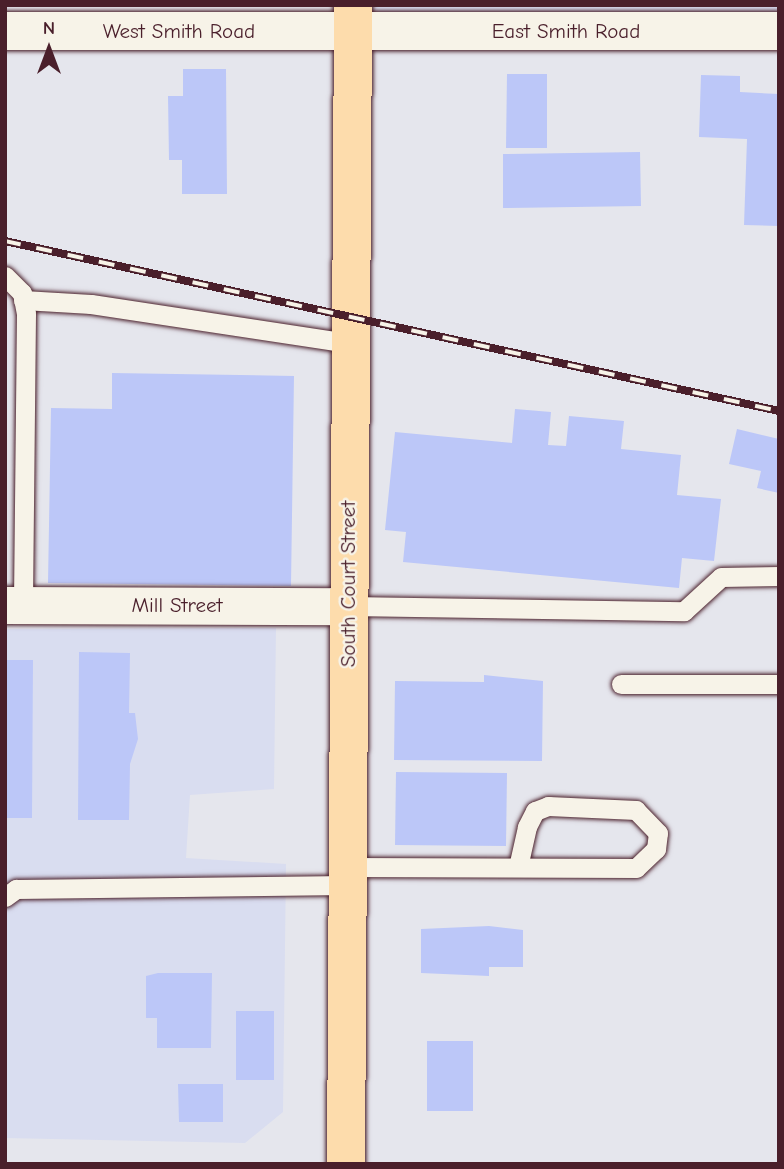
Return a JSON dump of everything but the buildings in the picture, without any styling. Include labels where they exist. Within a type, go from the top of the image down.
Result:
[{"type":"highway","name":"South Court Street","points":[[346,1164],[353,18]]},
{"type":"street","name":"East Smith Road","points":[[353,18],[779,31]]},
{"type":"street","name":"West Smith Road","points":[[5,31],[353,18]]},
{"type":"street","name":"Mill Street","points":[[14,605],[348,606]]},
{"type":"lane","points":[[5,276],[23,300],[14,605]]},
{"type":"lane","points":[[23,300],[91,303],[349,343]]},
{"type":"lane","points":[[348,606],[684,611],[721,577],[779,576]]},
{"type":"lane","points":[[621,684],[779,684]]},
{"type":"lane","points":[[5,897],[16,889],[518,867],[636,868],[656,849],[658,834],[636,810],[548,806],[535,811],[527,827],[518,867]]},
{"type":"shaded area","points":[[353,5],[779,5],[779,31],[353,32]]},
{"type":"shaded area","points":[[276,628],[274,789],[190,795],[186,858],[286,864],[283,1112],[245,1143],[5,1138],[5,629]]},
{"type":"railway","points":[[5,241],[779,411]]}]
